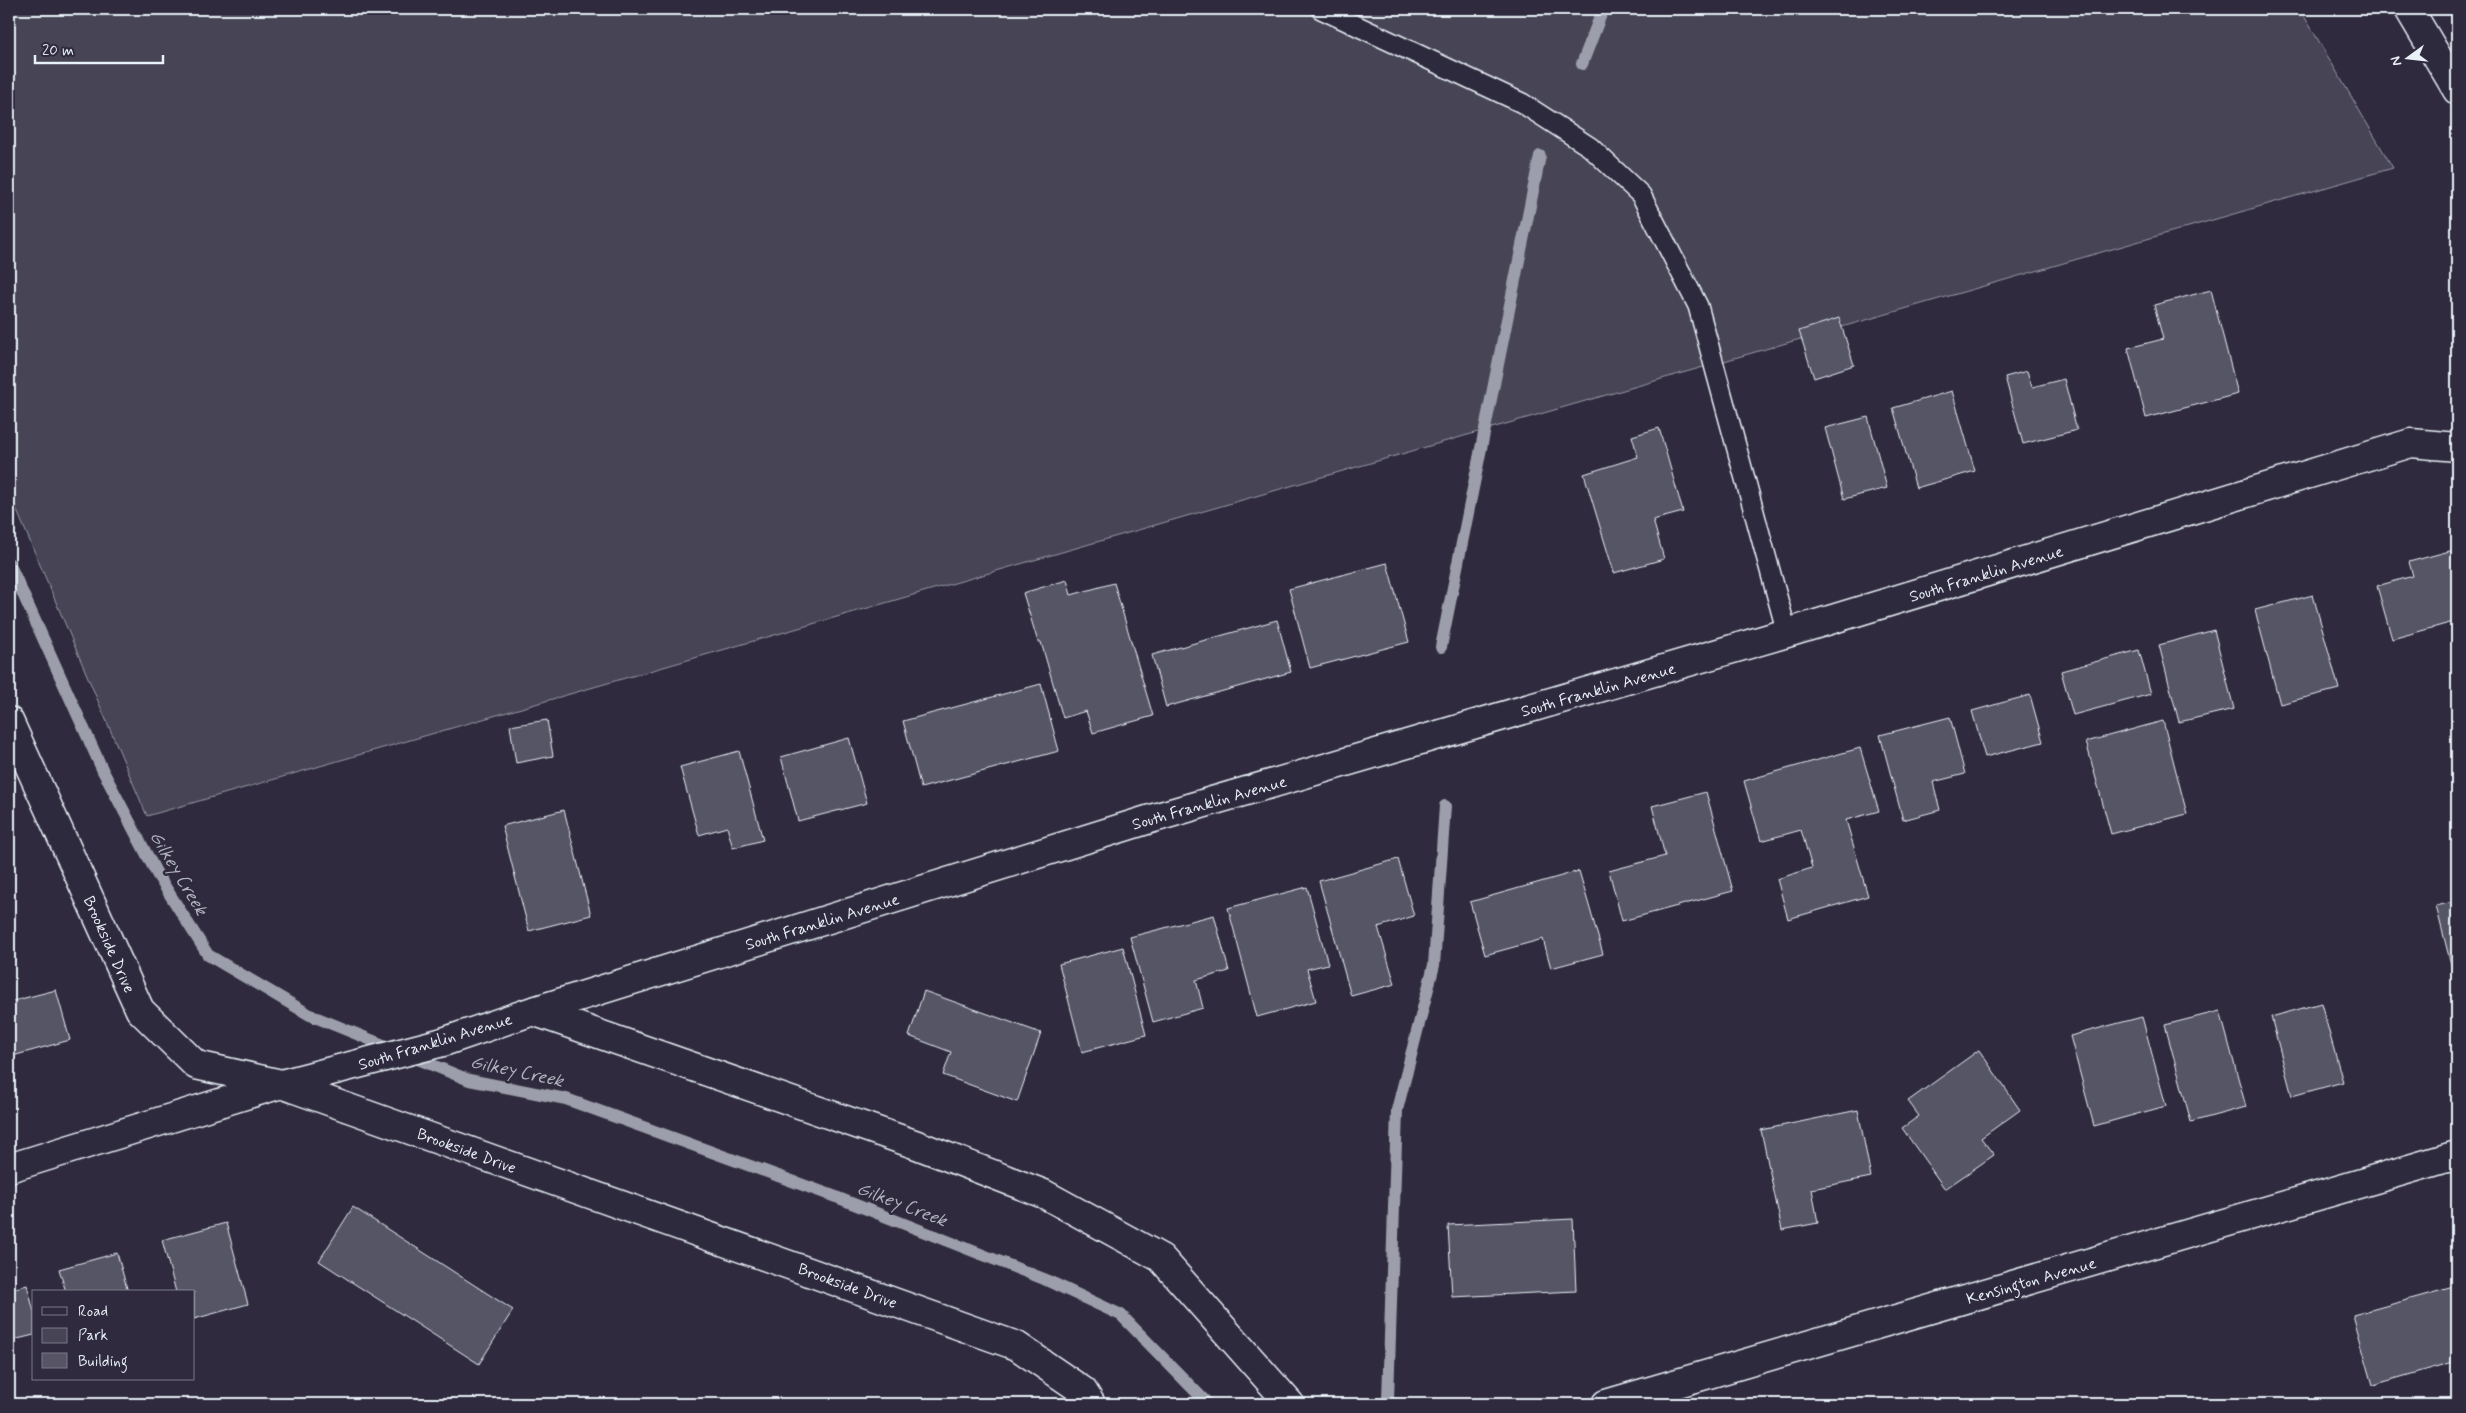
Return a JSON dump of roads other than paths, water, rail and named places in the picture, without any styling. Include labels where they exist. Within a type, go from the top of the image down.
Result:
[{"type":"main road","points":[[2410,9],[2457,90]]},
{"type":"main road","name":"South Franklin Avenue","points":[[9,1168],[281,1084],[443,1042],[532,1011],[1147,820],[1787,633],[2411,442],[2457,447]]},
{"type":"main road","name":"Brookside Drive","points":[[9,721],[140,1010],[196,1064],[281,1084],[1017,1346],[1083,1391],[1091,1404]]},
{"type":"main road","points":[[532,1011],[917,1145],[1044,1194],[1161,1258],[1290,1404]]},
{"type":"main road","name":"Kensington Avenue","points":[[1606,1404],[2457,1155]]},
{"type":"lane","points":[[1321,9],[1522,103],[1590,147],[1641,195],[1698,306],[1787,633]]},
{"type":"waterway","points":[[1582,64],[1603,9]]},
{"type":"waterway","points":[[1441,647],[1540,156]]},
{"type":"waterway","name":"Gilkey Creek","points":[[9,563],[103,771],[157,874],[208,955],[310,1015],[469,1080],[566,1099],[836,1197],[1044,1279],[1121,1315],[1208,1404]]},
{"type":"waterway","points":[[1388,1400],[1397,1110],[1434,965],[1445,806]]}]
